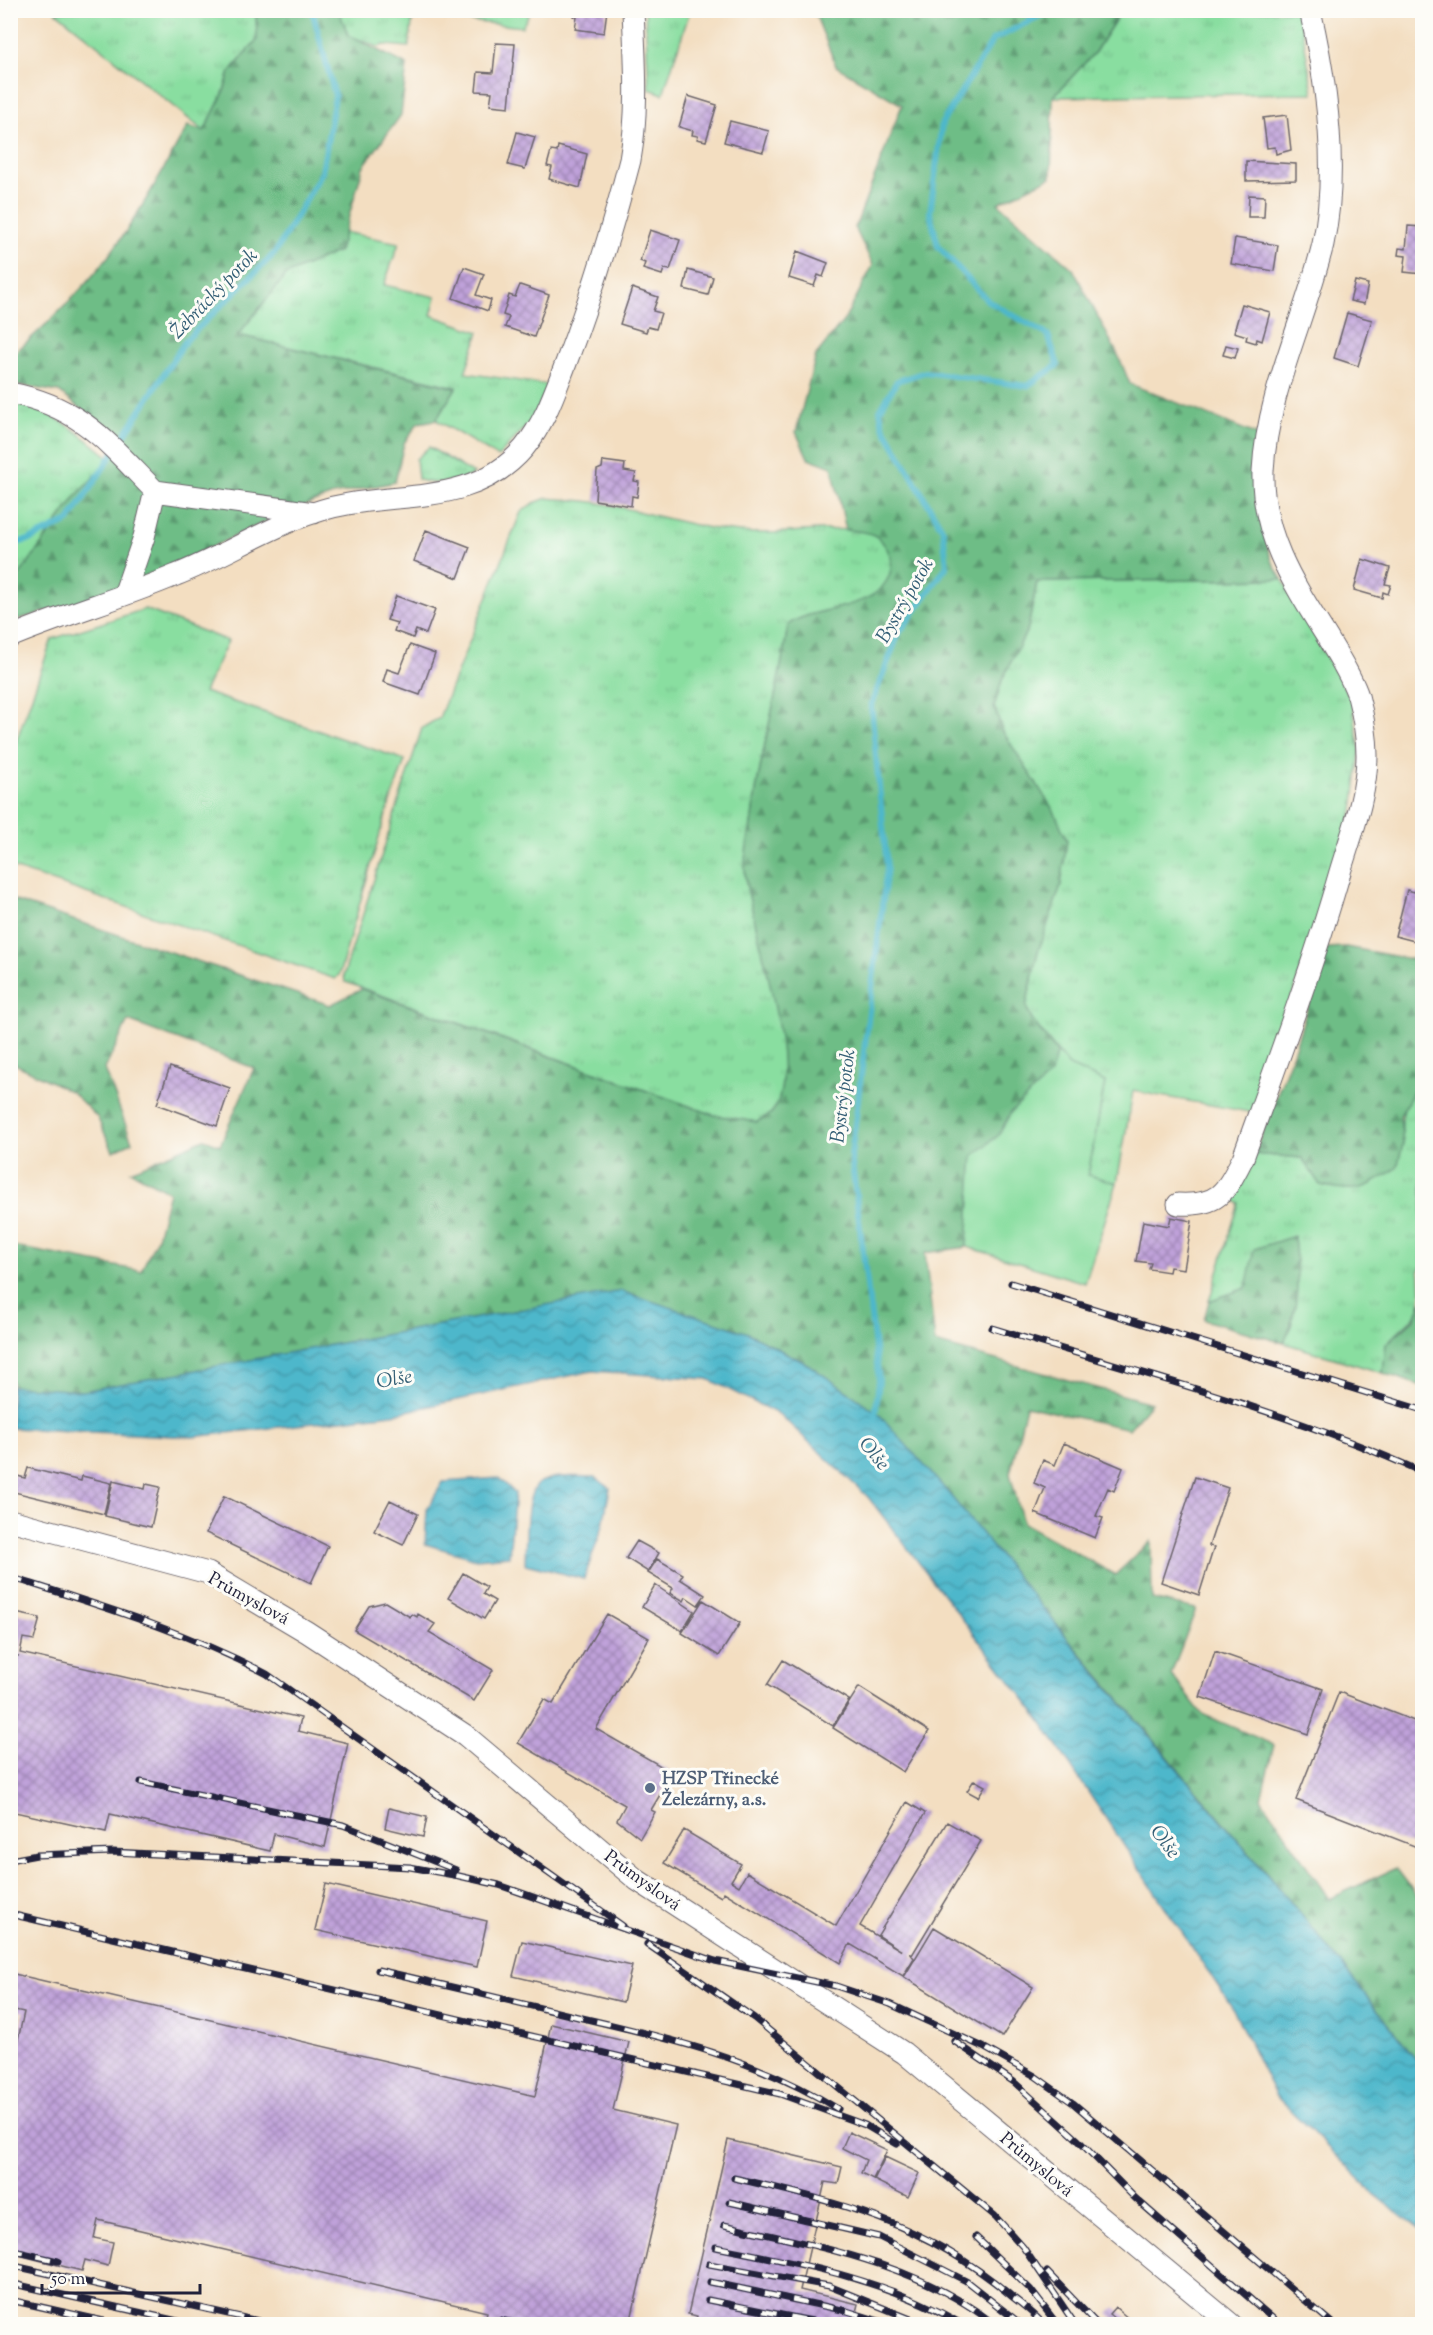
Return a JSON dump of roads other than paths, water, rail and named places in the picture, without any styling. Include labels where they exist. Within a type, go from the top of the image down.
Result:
[{"type":"street","points":[[10,637],[72,612],[178,575],[251,539],[314,513],[345,504],[432,495],[477,484],[500,470],[522,450],[539,427],[554,398],[579,330],[630,160],[635,134],[637,82],[633,10]]},
{"type":"street","points":[[1178,1204],[1201,1206],[1217,1198],[1231,1181],[1243,1158],[1315,957],[1358,810],[1366,766],[1364,720],[1356,692],[1346,669],[1279,556],[1268,519],[1263,473],[1275,404],[1323,243],[1330,191],[1328,126],[1310,10]]},
{"type":"street","points":[[10,393],[41,399],[65,410],[104,438],[155,491],[314,513]]},
{"type":"street","points":[[124,595],[144,537],[155,491]]},
{"type":"street","name":"Průmyslová","points":[[10,1520],[208,1573],[308,1632],[456,1728],[637,1880],[904,2054],[1231,2325]]},
{"type":"water","name":"Olše","points":[[621,1291],[748,1333],[809,1365],[879,1414],[945,1489],[1102,1680],[1309,1924],[1422,2066],[1422,2230],[1378,2197],[1275,2095],[1232,2007],[1036,1714],[868,1497],[780,1415],[708,1379],[592,1371],[393,1414],[192,1437],[11,1428],[11,1386],[83,1391]]},
{"type":"water","points":[[595,1477],[610,1488],[603,1525],[584,1579],[525,1564],[528,1508],[534,1488],[551,1478]]},
{"type":"water","points":[[499,1478],[515,1493],[509,1556],[476,1559],[425,1544],[427,1509],[443,1482]]},
{"type":"waterway","name":"Žebrácký potok","points":[[10,544],[29,540],[69,521],[186,340],[275,253],[322,172],[335,96],[312,10]]},
{"type":"waterway","name":"Bystrý potok","points":[[875,1418],[879,1380],[851,1156],[887,867],[871,705],[899,633],[947,566],[943,530],[883,426],[880,410],[897,381],[925,372],[1027,386],[1058,365],[1048,335],[988,301],[938,246],[930,213],[942,123],[993,40],[1051,10]]},
{"type":"railway","points":[[1011,1283],[1422,1410]]},
{"type":"railway","points":[[992,1328],[1264,1411],[1422,1472]]},
{"type":"railway","points":[[10,1577],[173,1632],[267,1674],[623,1926]]},
{"type":"railway","points":[[141,1782],[343,1825],[456,1870]]},
{"type":"railway","points":[[10,1860],[37,1855],[113,1852],[410,1867],[499,1885],[715,1961],[836,1986],[890,2004],[983,2047],[1035,2076],[1073,2103],[1333,2324]]},
{"type":"railway","points":[[10,1914],[780,2094],[865,2125],[897,2144]]},
{"type":"railway","points":[[647,1944],[754,2018],[995,2216],[1023,2247],[1075,2324]]},
{"type":"railway","points":[[378,1970],[679,2042],[776,2076],[838,2109]]},
{"type":"railway","points":[[954,2041],[1014,2082],[1077,2139],[1135,2198],[1279,2324]]},
{"type":"railway","points":[[734,2178],[809,2196],[879,2218],[913,2232],[977,2270],[1043,2324]]},
{"type":"railway","points":[[729,2202],[879,2237],[966,2281],[1021,2324]]},
{"type":"railway","points":[[724,2225],[830,2249],[899,2271],[964,2303],[994,2324]]},
{"type":"railway","points":[[976,2237],[1030,2289],[1057,2324]]},
{"type":"railway","points":[[716,2247],[811,2267],[873,2284],[933,2308],[962,2324]]},
{"type":"railway","points":[[10,2250],[58,2261]]},
{"type":"railway","points":[[709,2264],[829,2286],[923,2324]]},
{"type":"railway","points":[[10,2265],[272,2324]]},
{"type":"railway","points":[[1047,2272],[1097,2324]]},
{"type":"railway","points":[[710,2282],[847,2311],[889,2324]]},
{"type":"railway","points":[[10,2283],[191,2324]]},
{"type":"railway","points":[[10,2300],[117,2324]]},
{"type":"railway","points":[[708,2300],[827,2324]]},
{"type":"railway","points":[[501,2320],[517,2324]]},
{"type":"place","name":"HZSP Třinecké Železárny, a.s.","points":[[650,1788]]}]
